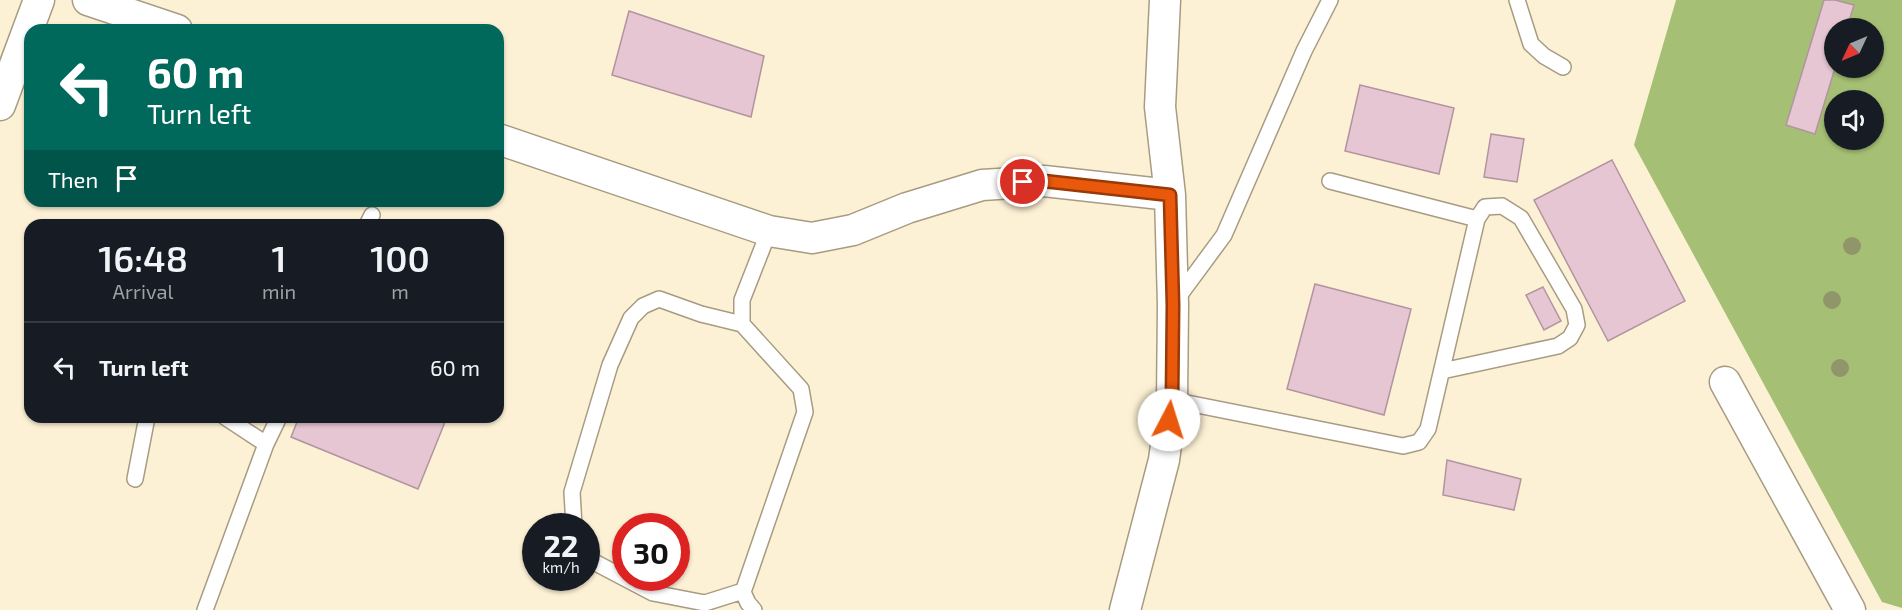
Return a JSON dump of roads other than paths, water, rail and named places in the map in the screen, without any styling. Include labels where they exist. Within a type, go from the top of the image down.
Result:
[{"type":"street","points":[[30,24],[39,0]]},
{"type":"street","points":[[88,0],[159,24]]},
{"type":"street","points":[[1125,610],[1164,460],[1172,400],[1173,305],[1170,195],[1160,107],[1165,0]]},
{"type":"street","points":[[0,105],[24,40]]},
{"type":"street","points":[[504,141],[769,231],[812,238],[853,230],[907,208],[982,185],[1044,181],[1170,195]]},
{"type":"street","points":[[1725,382],[1850,610]]},
{"type":"lane","points":[[1173,305],[1224,235],[1304,51],[1330,0]]},
{"type":"lane","points":[[1517,0],[1531,44],[1544,56],[1563,67]]},
{"type":"lane","points":[[1330,181],[1477,219]]},
{"type":"lane","points":[[1172,400],[1403,446],[1419,442],[1428,429],[1477,219],[1485,207],[1502,206],[1521,218],[1574,309],[1577,326],[1570,338],[1558,346],[1442,371]]},
{"type":"lane","points":[[742,324],[742,300],[769,231]]},
{"type":"lane","points":[[573,513],[572,492],[610,365],[632,318],[643,306],[659,299],[701,314],[742,324],[801,388],[805,412],[743,591],[754,610]]},
{"type":"lane","points":[[135,479],[146,423]]},
{"type":"lane","points":[[234,423],[266,444]]},
{"type":"lane","points":[[206,610],[266,444],[276,423]]},
{"type":"lane","points":[[600,565],[653,593],[705,603],[743,591]]}]
